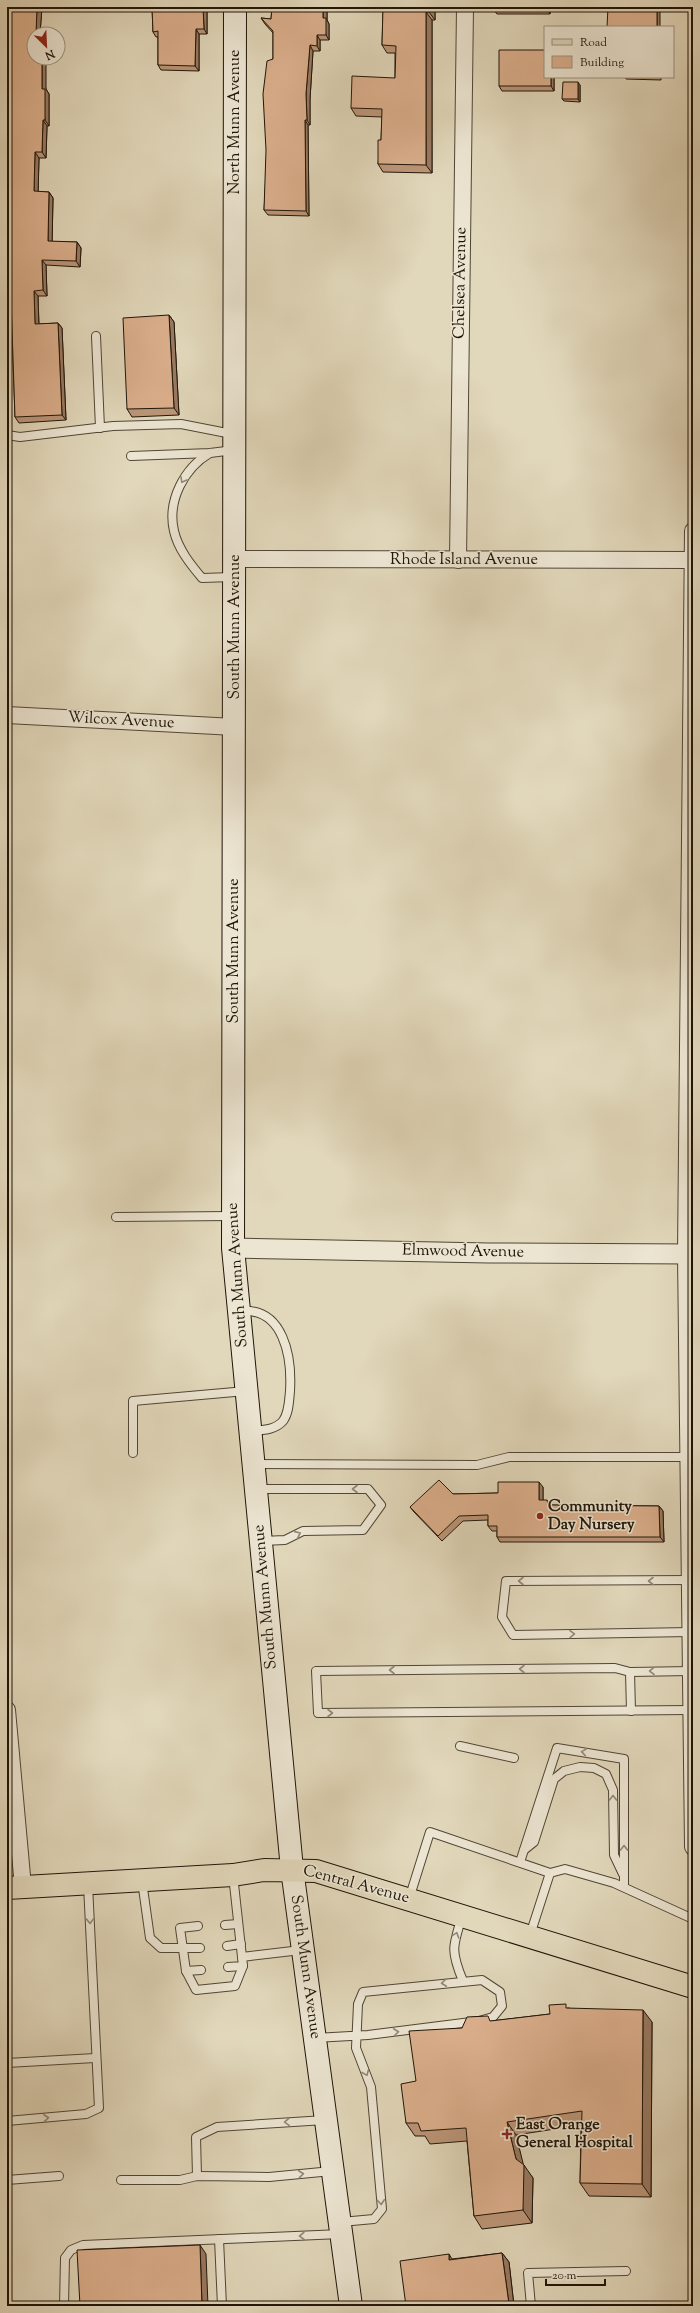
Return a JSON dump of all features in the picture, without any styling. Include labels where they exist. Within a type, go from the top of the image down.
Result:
[{"type":"main road","name":"North Munn Avenue","points":[[235,7],[236,237]]},
{"type":"main road","name":"South Munn Avenue","points":[[236,237],[233,1248],[301,1950],[315,2038],[351,2306]]},
{"type":"main road","name":"Central Avenue","points":[[15,1888],[88,1882],[233,1875],[264,1870],[292,1869],[316,1871],[693,1987]]},
{"type":"street","name":"Chelsea Avenue","points":[[458,560],[465,7]]},
{"type":"street","points":[[693,531],[689,1254],[690,1334],[688,1457],[691,1550],[690,1632],[693,1847]]},
{"type":"street","name":"Rhode Island Avenue","points":[[234,568],[458,560],[693,560]]},
{"type":"street","name":"Wilcox Avenue","points":[[7,715],[235,726]]},
{"type":"street","name":"Elmwood Avenue","points":[[233,1248],[489,1253],[689,1254]]},
{"type":"street","points":[[7,1710],[15,1888]]},
{"type":"lane","points":[[96,336],[100,428]]},
{"type":"lane","points":[[7,435],[20,437],[100,428],[181,424],[235,442]]},
{"type":"lane","points":[[234,568],[202,578],[190,563],[174,532],[174,503],[179,488],[198,460],[235,442]]},
{"type":"lane","points":[[131,456],[210,453]]},
{"type":"lane","points":[[116,1217],[233,1216]]},
{"type":"lane","points":[[239,1311],[253,1310],[268,1317],[278,1330],[287,1348],[291,1369],[288,1409],[283,1421],[266,1430],[251,1431]]},
{"type":"lane","points":[[133,1453],[133,1401],[247,1391]]},
{"type":"lane","points":[[254,1464],[477,1465],[509,1457],[688,1457]]},
{"type":"lane","points":[[256,1489],[368,1489],[381,1505],[363,1530],[303,1531],[285,1540],[261,1542]]},
{"type":"lane","points":[[690,1580],[506,1582],[502,1617],[514,1635],[690,1632]]},
{"type":"lane","points":[[691,1671],[630,1672],[615,1668],[316,1671],[318,1713],[691,1710]]},
{"type":"lane","points":[[630,1672],[631,1711]]},
{"type":"lane","points":[[460,1746],[514,1758]]},
{"type":"lane","points":[[520,1862],[557,1748],[624,1759],[624,1887]]},
{"type":"lane","points":[[524,1851],[534,1842],[554,1779],[564,1771],[580,1767],[594,1768],[606,1774],[613,1790],[614,1855],[624,1876]]},
{"type":"lane","points":[[409,1899],[430,1832],[550,1873],[565,1869],[624,1887],[693,1919]]},
{"type":"lane","points":[[530,1936],[550,1873]]},
{"type":"lane","points":[[198,1926],[180,1928],[186,1971],[196,1990],[235,1986],[243,1966],[233,1875]]},
{"type":"lane","points":[[141,1879],[150,1938],[161,1948],[183,1950],[200,1948]]},
{"type":"lane","points":[[7,2121],[86,2114],[99,2108],[88,1882]]},
{"type":"lane","points":[[463,1916],[453,1944],[454,1961],[463,1981]]},
{"type":"lane","points":[[225,1925],[238,1924]]},
{"type":"lane","points":[[226,1946],[241,1944]]},
{"type":"lane","points":[[242,1957],[301,1950]]},
{"type":"lane","points":[[228,1967],[243,1966]]},
{"type":"lane","points":[[186,1971],[201,1970]]},
{"type":"lane","points":[[64,2306],[65,2258],[71,2250],[83,2244],[219,2239],[341,2228],[374,2219],[382,2209],[371,2087],[356,2048],[357,2036],[358,2004],[363,1992],[482,1980],[500,1992],[502,2006],[493,2016],[480,2021],[357,2036],[315,2038]]},
{"type":"lane","points":[[7,2063],[96,2058]]},
{"type":"lane","points":[[197,2176],[196,2137],[216,2127],[326,2120]]},
{"type":"lane","points":[[121,2180],[180,2180],[197,2176],[269,2178],[333,2171]]},
{"type":"lane","points":[[7,2180],[60,2176]]},
{"type":"lane","points":[[219,2239],[222,2306]]},
{"type":"lane","points":[[531,2306],[528,2273],[626,2271]]},
{"type":"building","points":[[7,7],[37,7],[36,26],[26,26],[26,66],[42,66],[42,89],[45,89],[45,120],[43,120],[42,152],[35,152],[34,191],[49,192],[48,241],[77,242],[76,261],[42,260],[43,290],[34,291],[35,324],[58,323],[62,415],[15,417],[11,299],[7,300],[7,191],[11,191],[11,79],[7,79]]},
{"type":"building","points":[[152,7],[203,7],[204,29],[196,29],[195,66],[158,65],[158,31],[153,32]]},
{"type":"building","points":[[272,7],[323,7],[323,18],[326,18],[326,35],[317,35],[317,46],[310,45],[306,94],[307,120],[305,120],[306,211],[264,210],[266,150],[263,94],[267,61],[273,59],[273,31],[261,18],[271,19]]},
{"type":"building","points":[[383,7],[429,7],[429,12],[426,12],[426,165],[378,164],[378,140],[381,140],[382,109],[351,108],[352,76],[395,78],[396,46],[382,45]]},
{"type":"building","points":[[493,7],[547,7],[547,9],[493,9]]},
{"type":"building","points":[[608,7],[657,7],[657,26],[607,26]]},
{"type":"building","points":[[499,50],[544,50],[544,78],[551,78],[551,86],[499,86]]},
{"type":"building","points":[[563,82],[578,82],[578,99],[562,99]]},
{"type":"building","points":[[169,315],[174,408],[127,409],[123,318]]},
{"type":"building","name":"Community Day Nursery","points":[[439,1480],[453,1494],[498,1493],[498,1482],[539,1482],[539,1500],[547,1500],[548,1505],[659,1506],[660,1537],[497,1537],[497,1526],[488,1526],[488,1515],[459,1516],[438,1536],[410,1507]]},
{"type":"building","points":[[566,2004],[566,2008],[643,2010],[642,2184],[580,2183],[582,2111],[507,2122],[516,2159],[524,2165],[523,2210],[474,2216],[466,2128],[421,2131],[418,2123],[406,2123],[401,2084],[416,2081],[409,2031],[462,2028],[467,2017],[488,2016],[490,2021],[550,2014],[549,2005]]},
{"type":"building","points":[[200,2245],[202,2306],[80,2306],[77,2250]]},
{"type":"building","points":[[502,2253],[509,2304],[493,2306],[406,2306],[400,2261],[449,2254],[449,2260]]},
{"type":"place","name":"Community Day Nursery","points":[[540,1516]]},
{"type":"place","name":"East Orange General Hospital","points":[[507,2134]]}]
